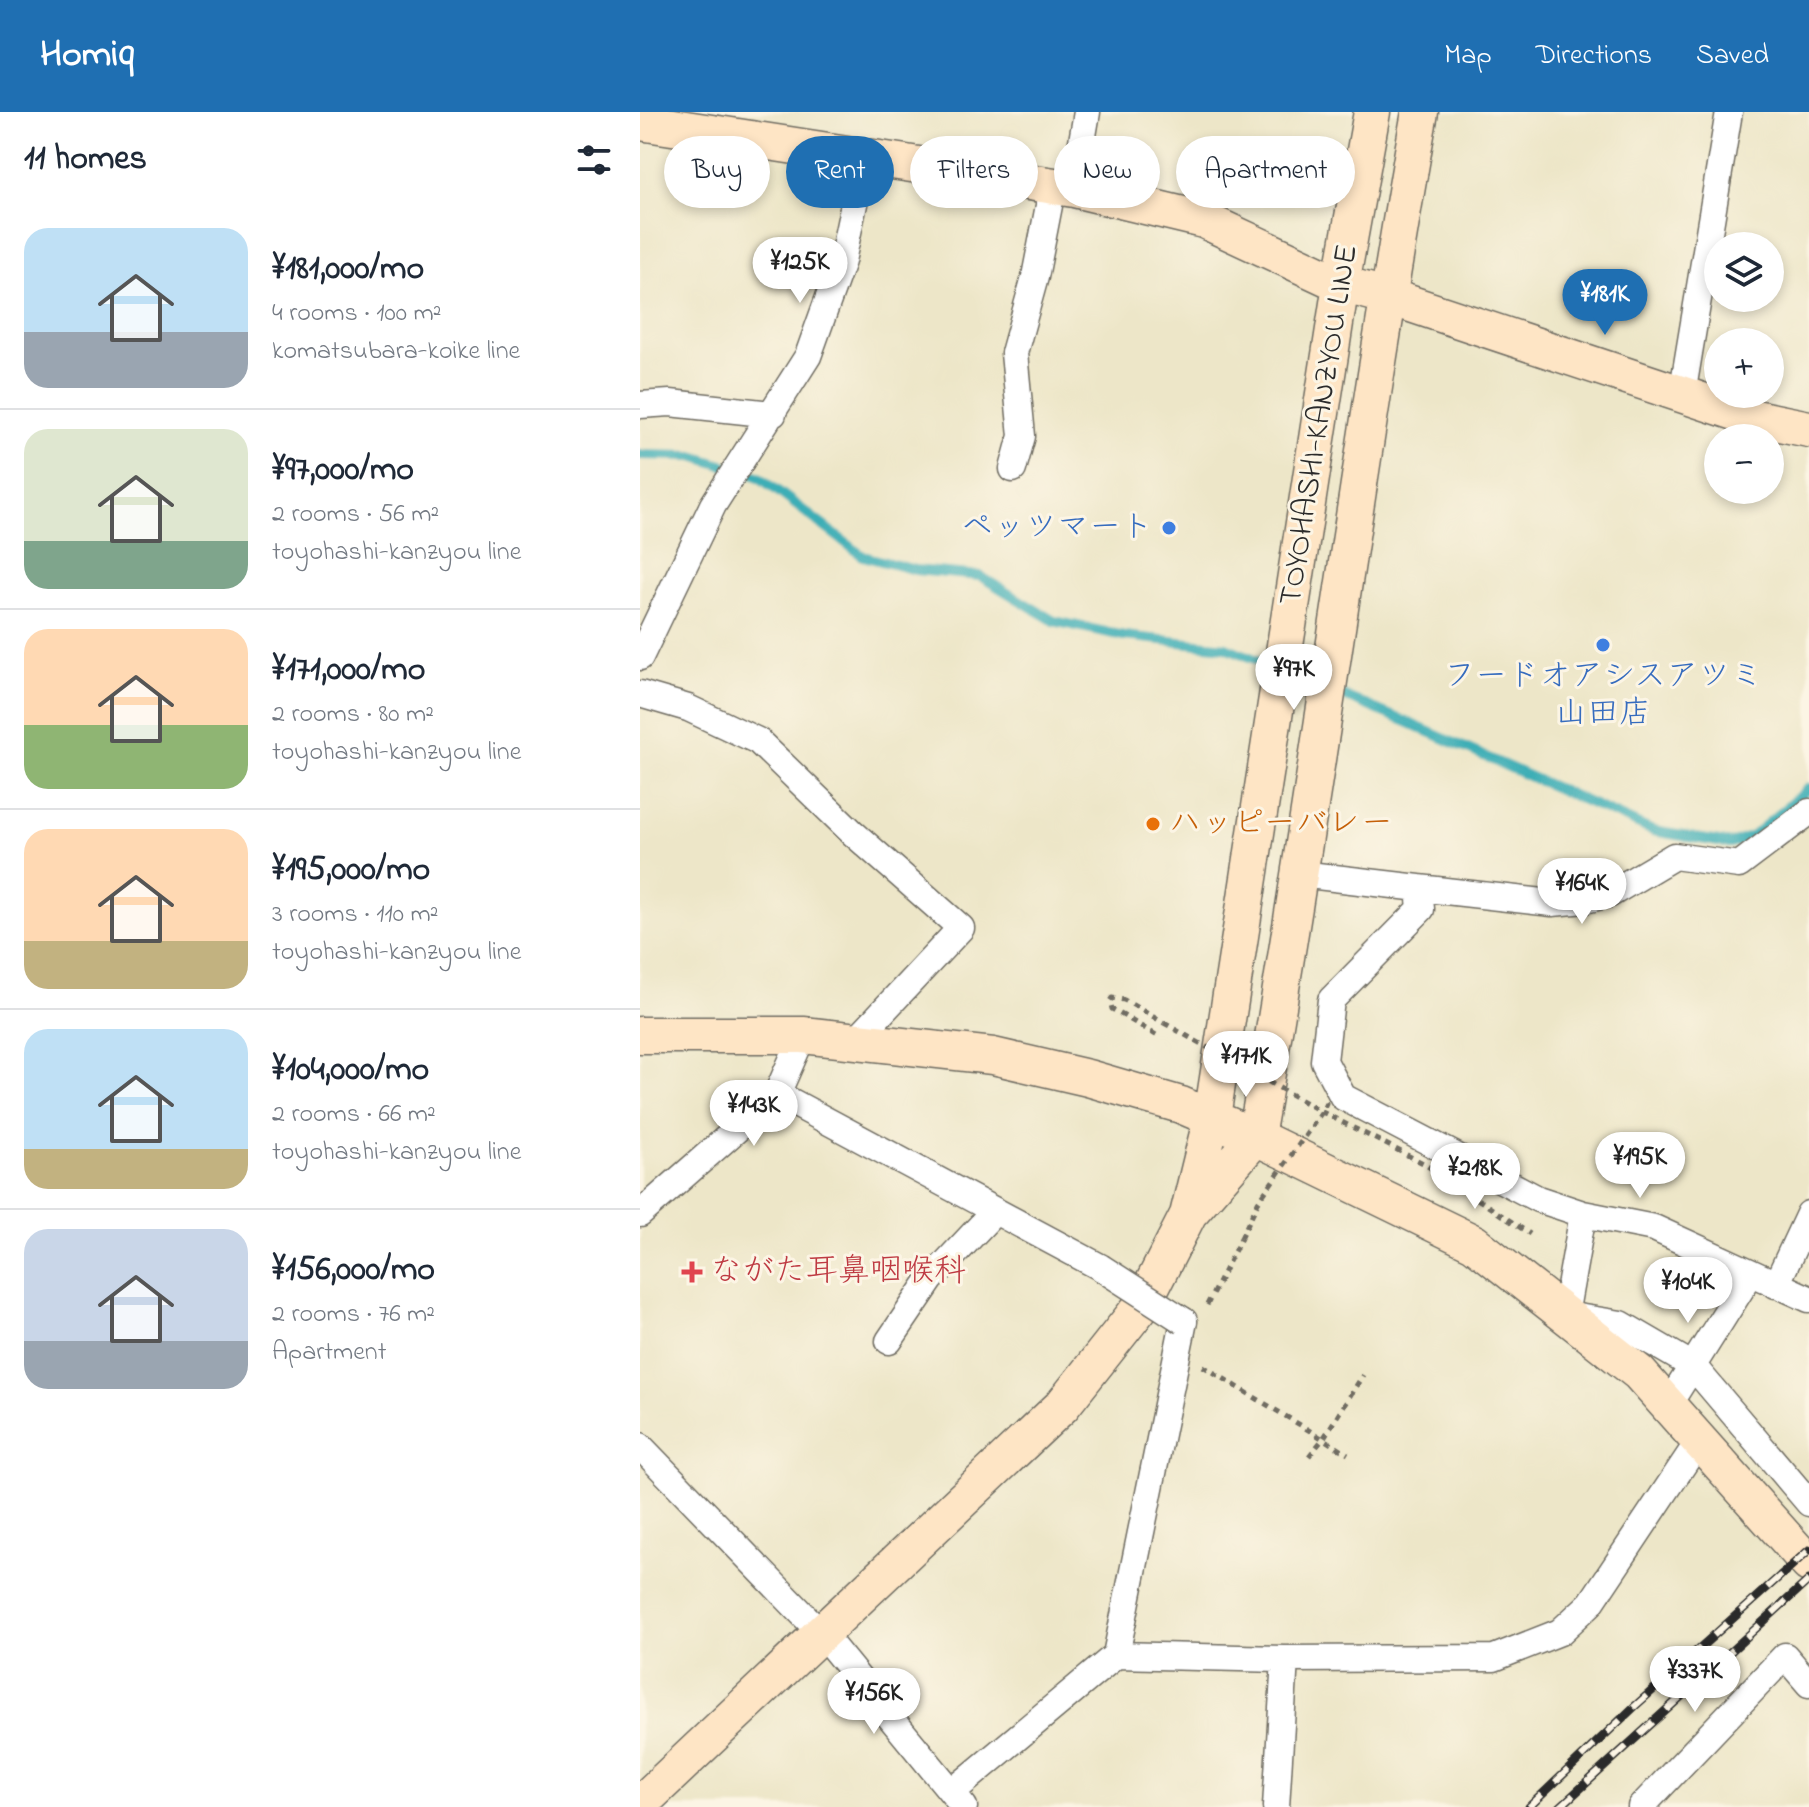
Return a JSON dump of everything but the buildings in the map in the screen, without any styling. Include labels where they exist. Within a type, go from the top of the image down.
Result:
[{"type":"main road","name":"TOYOHASHI-KANZYOU LINE","points":[[1188,1215],[1212,1117],[1341,284],[1372,112]]},
{"type":"main road","name":"TOYOHASHI-KANZYOU LINE","points":[[1256,1137],[1300,874],[1387,296],[1420,112]]},
{"type":"main road","points":[[640,122],[786,144]]},
{"type":"main road","points":[[894,161],[1054,186]]},
{"type":"main road","points":[[1153,208],[1204,220],[1341,284],[1387,296],[1750,417],[1809,429]]},
{"type":"main road","points":[[640,1035],[803,1035],[993,1056],[1088,1078],[1212,1117],[1474,1243],[1639,1373],[1809,1564]]},
{"type":"main road","points":[[640,1804],[1062,1406],[1142,1305],[1188,1215],[1256,1137]]},
{"type":"street","points":[[1079,136],[1087,112]]},
{"type":"street","points":[[1682,395],[1729,112]]},
{"type":"street","points":[[640,657],[713,505],[808,356],[842,261],[853,208]]},
{"type":"street","points":[[1013,469],[1022,436],[1014,353],[1056,208]]},
{"type":"street","points":[[640,405],[670,403],[773,414]]},
{"type":"street","points":[[640,694],[688,708],[758,741],[853,833],[961,928],[856,1040]]},
{"type":"street","points":[[1300,874],[1552,903],[1585,900],[1610,894],[1674,856],[1739,865],[1809,812]]},
{"type":"street","points":[[1419,888],[1421,909],[1331,1000],[1324,1061],[1343,1097],[1538,1199],[1583,1214],[1654,1228],[1809,1299]]},
{"type":"street","points":[[640,1214],[777,1094],[803,1035]]},
{"type":"street","points":[[640,1446],[822,1634],[958,1800],[1116,1655],[1184,1321],[1100,1267],[777,1094]]},
{"type":"street","points":[[889,1341],[931,1279],[995,1211]]},
{"type":"street","points":[[1583,1214],[1565,1315],[1621,1324],[1693,1366],[1809,1503]]},
{"type":"street","points":[[1776,1285],[1809,1214]]},
{"type":"street","points":[[1668,1405],[1751,1273]]},
{"type":"street","points":[[1116,1655],[1285,1659],[1494,1658],[1560,1632],[1591,1603],[1699,1441]]},
{"type":"street","points":[[1641,1807],[1785,1656],[1809,1684]]},
{"type":"street","points":[[1276,1807],[1285,1659]]},
{"type":"path","points":[[1156,1035],[1112,1009],[1109,1005],[1112,998],[1124,1000],[1322,1112],[1423,1163],[1530,1234]]},
{"type":"path","points":[[1184,1321],[1203,1314],[1258,1202],[1322,1112],[1326,1103],[1324,1096]]},
{"type":"path","points":[[1178,1351],[1348,1454]]},
{"type":"path","points":[[1309,1456],[1363,1375]]},
{"type":"waterway","points":[[640,455],[693,456],[758,476],[863,556],[915,570],[980,576],[1054,621],[1124,636],[1226,647],[1409,723],[1653,831],[1731,844],[1753,836],[1809,788]]},
{"type":"railway","points":[[1529,1807],[1634,1707],[1809,1550]]},
{"type":"railway","points":[[1560,1807],[1809,1580]]},
{"type":"place","name":"ペッツマート","points":[[1169,528]]},
{"type":"place","name":"フードオアシスアツミ 山田店","points":[[1603,645]]},
{"type":"place","name":"ハッピーバレー","points":[[1153,824]]},
{"type":"place","name":"ながた耳鼻咽喉科","points":[[692,1272]]}]
